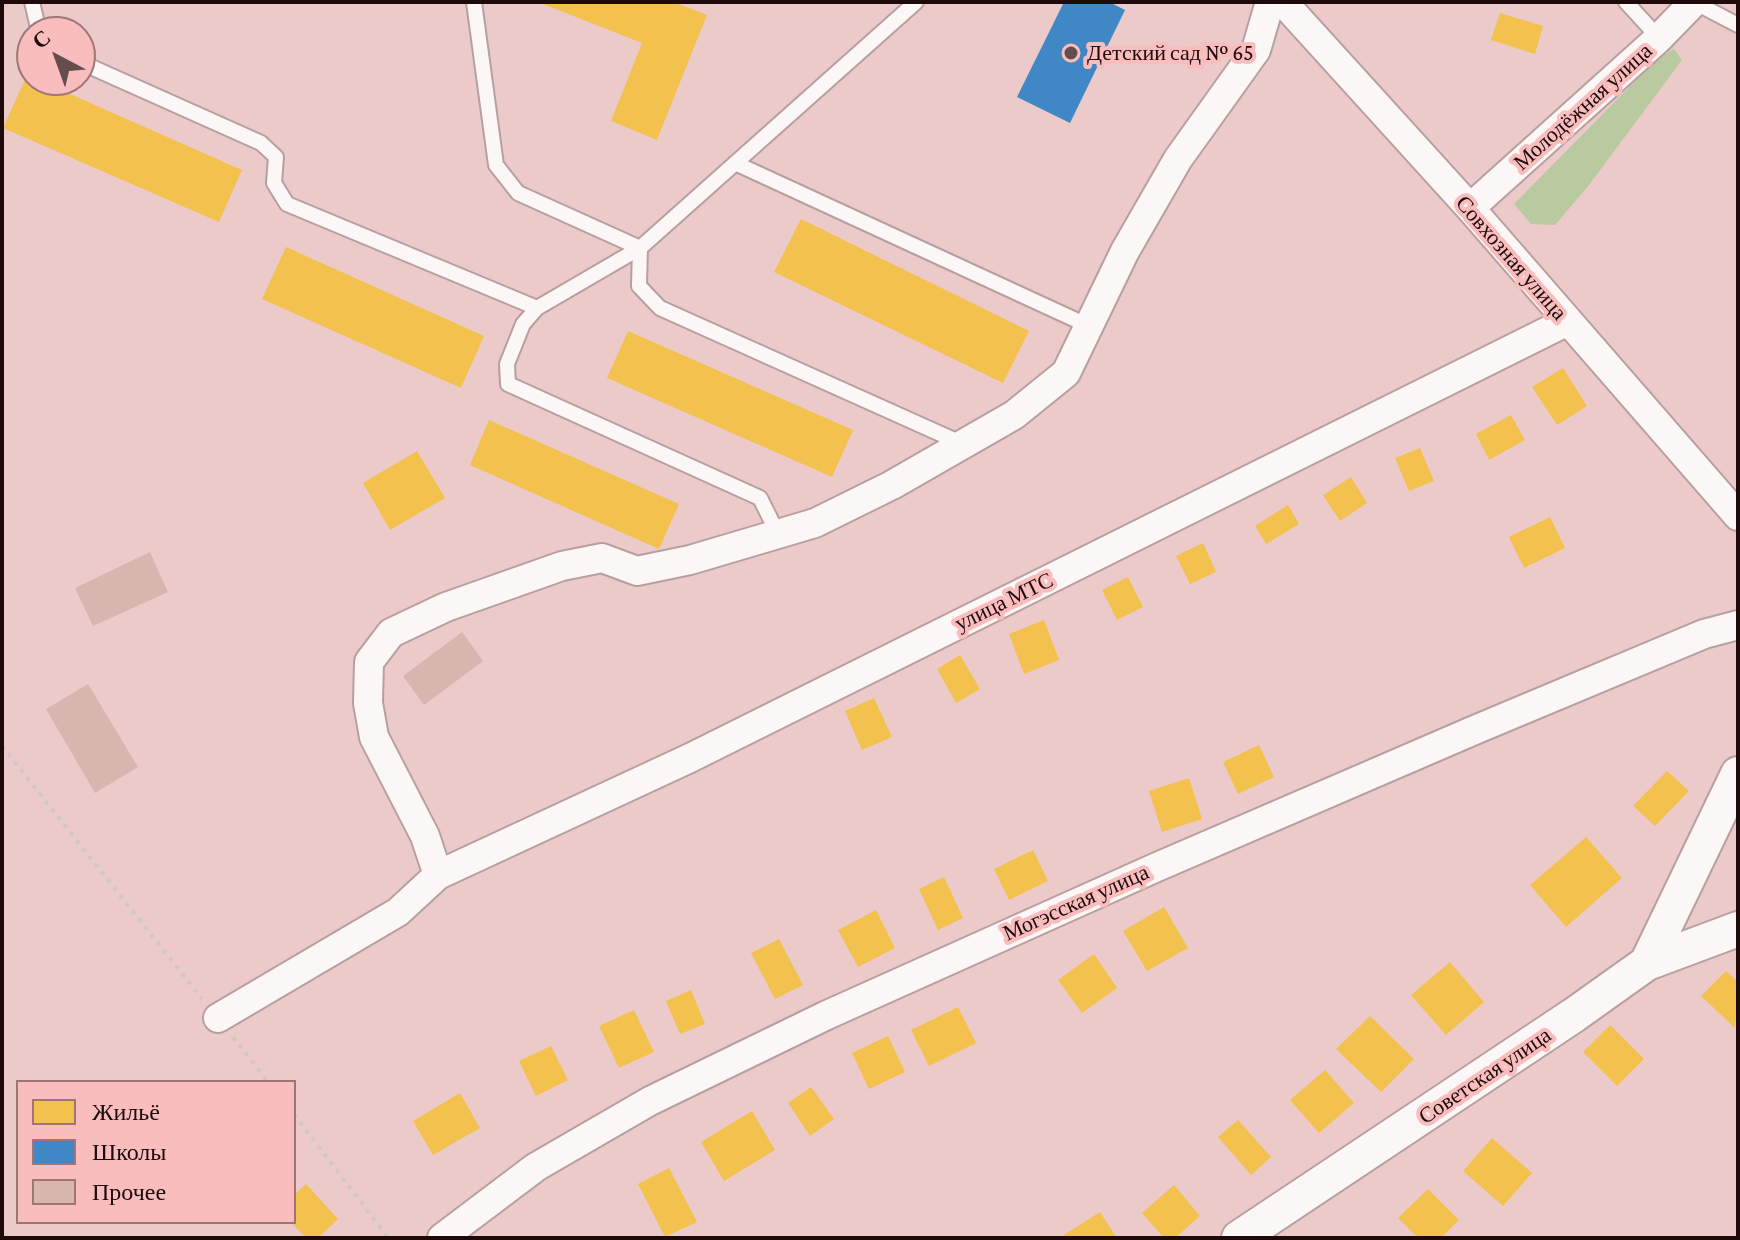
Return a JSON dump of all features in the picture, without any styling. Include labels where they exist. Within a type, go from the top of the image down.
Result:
[{"type":"street","points":[[438,875],[425,836],[374,737],[368,703],[369,662],[391,633],[446,607],[562,566],[602,558],[637,571],[778,534],[828,517],[1014,415],[1066,373],[1091,327],[1125,251],[1178,159],[1256,50],[1270,2]]},
{"type":"street","name":"Совхозная улица","points":[[1283,2],[1470,208],[1566,322],[1738,516]]},
{"type":"street","name":"Молодёжная улица","points":[[1470,208],[1659,38],[1694,2]]},
{"type":"street","name":"улица МТС","points":[[218,1018],[398,912],[438,875],[718,744],[1566,322]]},
{"type":"street","name":"Могэсская улица","points":[[442,1238],[536,1167],[650,1101],[827,1015],[1448,742],[1704,634],[1738,625]]},
{"type":"street","points":[[1647,963],[1738,774]]},
{"type":"street","name":"Советская улица","points":[[1239,1238],[1522,1051],[1647,963],[1738,929]]},
{"type":"lane","points":[[474,2],[496,165],[518,193],[640,248]]},
{"type":"lane","points":[[778,534],[760,498],[508,384],[507,364],[523,324],[537,308],[640,248],[916,2]]},
{"type":"lane","points":[[1626,2],[1659,38]]},
{"type":"lane","points":[[1694,2],[1738,25]]},
{"type":"lane","points":[[96,69],[261,143],[276,157],[274,183],[287,204],[537,308]]},
{"type":"lane","points":[[735,163],[1091,327]]},
{"type":"lane","points":[[640,248],[639,286],[660,308],[963,444]]},
{"type":"path","points":[[2,746],[266,1080]]},
{"type":"path","points":[[296,1117],[388,1238]]},
{"type":"green space","points":[[1674,49],[1682,60],[1589,185],[1555,225],[1531,224],[1514,204],[1656,60]]},
{"type":"building: Жильё","points":[[538,2],[674,2],[707,15],[657,140],[611,121],[642,43]]},
{"type":"building: Жильё","points":[[1500,13],[1543,26],[1535,54],[1491,40]]},
{"type":"building: Жильё","points":[[17,96],[75,96],[242,170],[219,222],[3,128]]},
{"type":"building: Жильё","points":[[801,219],[1029,331],[1003,383],[774,272]]},
{"type":"building: Жильё","points":[[286,247],[484,336],[461,388],[262,299]]},
{"type":"building: Жильё","points":[[628,331],[853,430],[832,477],[607,378]]},
{"type":"building: Жильё","points":[[1563,368],[1587,406],[1557,425],[1532,387]]},
{"type":"building: Жильё","points":[[1511,415],[1525,440],[1489,460],[1476,434]]},
{"type":"building: Жильё","points":[[489,420],[679,504],[659,549],[470,465]]},
{"type":"building: Жильё","points":[[1420,448],[1434,481],[1409,491],[1395,458]]},
{"type":"building: Жильё","points":[[417,451],[445,498],[390,530],[363,483]]},
{"type":"building: Жильё","points":[[1351,477],[1367,503],[1340,521],[1323,495]]},
{"type":"building: Жильё","points":[[1288,505],[1299,524],[1266,544],[1255,526]]},
{"type":"building: Жильё","points":[[1550,517],[1565,548],[1524,568],[1509,537]]},
{"type":"building: Жильё","points":[[1203,543],[1216,572],[1190,584],[1176,556]]},
{"type":"building: Жильё","points":[[1128,577],[1143,607],[1117,620],[1102,590]]},
{"type":"building: Жильё","points":[[1044,620],[1059,660],[1024,674],[1009,634]]},
{"type":"building: Жильё","points":[[960,655],[980,689],[956,703],[937,669]]},
{"type":"building: Жильё","points":[[874,698],[892,737],[862,750],[845,711]]},
{"type":"building: Жильё","points":[[1259,745],[1274,777],[1238,794],[1223,762]]},
{"type":"building: Жильё","points":[[1667,771],[1689,791],[1655,826],[1633,806]]},
{"type":"building: Жильё","points":[[1189,778],[1202,819],[1162,832],[1149,791]]},
{"type":"building: Жильё","points":[[1586,837],[1622,878],[1566,927],[1530,885]]},
{"type":"building: Жильё","points":[[1033,850],[1048,881],[1009,900],[994,869]]},
{"type":"building: Жильё","points":[[944,877],[963,918],[938,930],[919,889]]},
{"type":"building: Жильё","points":[[1164,907],[1188,948],[1147,971],[1123,931]]},
{"type":"building: Жильё","points":[[876,910],[895,948],[858,967],[838,930]]},
{"type":"building: Жильё","points":[[779,939],[803,985],[775,999],[751,953]]},
{"type":"building: Жильё","points":[[1094,954],[1117,988],[1082,1013],[1058,980]]},
{"type":"building: Жильё","points":[[1450,962],[1484,1002],[1446,1035],[1411,995]]},
{"type":"building: Жильё","points":[[1726,971],[1738,982],[1735,1028],[1701,996]]},
{"type":"building: Жильё","points":[[691,990],[705,1024],[680,1034],[666,1001]]},
{"type":"building: Жильё","points":[[958,1007],[976,1043],[929,1066],[911,1030]]},
{"type":"building: Жильё","points":[[634,1010],[654,1052],[619,1068],[599,1026]]},
{"type":"building: Жильё","points":[[1370,1016],[1414,1059],[1381,1092],[1336,1049]]},
{"type":"building: Жильё","points":[[1610,1025],[1644,1059],[1617,1086],[1583,1052]]},
{"type":"building: Жильё","points":[[888,1036],[905,1072],[869,1089],[852,1053]]},
{"type":"building: Жильё","points":[[551,1046],[568,1080],[536,1096],[519,1061]]},
{"type":"building: Жильё","points":[[1325,1070],[1354,1103],[1319,1133],[1290,1100]]},
{"type":"building: Жильё","points":[[811,1087],[834,1119],[810,1136],[788,1103]]},
{"type":"building: Жильё","points":[[460,1093],[480,1128],[433,1155],[413,1121]]},
{"type":"building: Жильё","points":[[752,1111],[775,1150],[724,1181],[701,1142]]},
{"type":"building: Жильё","points":[[1238,1120],[1271,1157],[1251,1175],[1218,1137]]},
{"type":"building: Жильё","points":[[1492,1138],[1532,1173],[1503,1206],[1463,1171]]},
{"type":"building: Жильё","points":[[669,1168],[697,1222],[665,1237],[638,1184]]},
{"type":"building: Жильё","points":[[306,1184],[338,1219],[318,1238],[306,1238],[293,1224],[296,1224],[296,1193]]},
{"type":"building: Жильё","points":[[1174,1185],[1200,1216],[1175,1238],[1164,1238],[1142,1213]]},
{"type":"building: Жильё","points":[[1428,1189],[1459,1220],[1441,1238],[1418,1238],[1398,1218]]},
{"type":"building: Жильё","points":[[1100,1212],[1117,1238],[1059,1238]]},
{"type":"building: Школы","name":"Детский сад № 65","points":[[1064,2],[1109,2],[1125,10],[1070,123],[1017,97]]},
{"type":"building: Прочее","points":[[150,552],[168,592],[93,626],[75,588]]},
{"type":"building: Прочее","points":[[462,632],[483,661],[424,705],[403,676]]},
{"type":"building: Прочее","points":[[88,684],[138,767],[95,793],[46,709]]},
{"type":"place","name":"Детский сад № 65","points":[[1071,53]]}]
